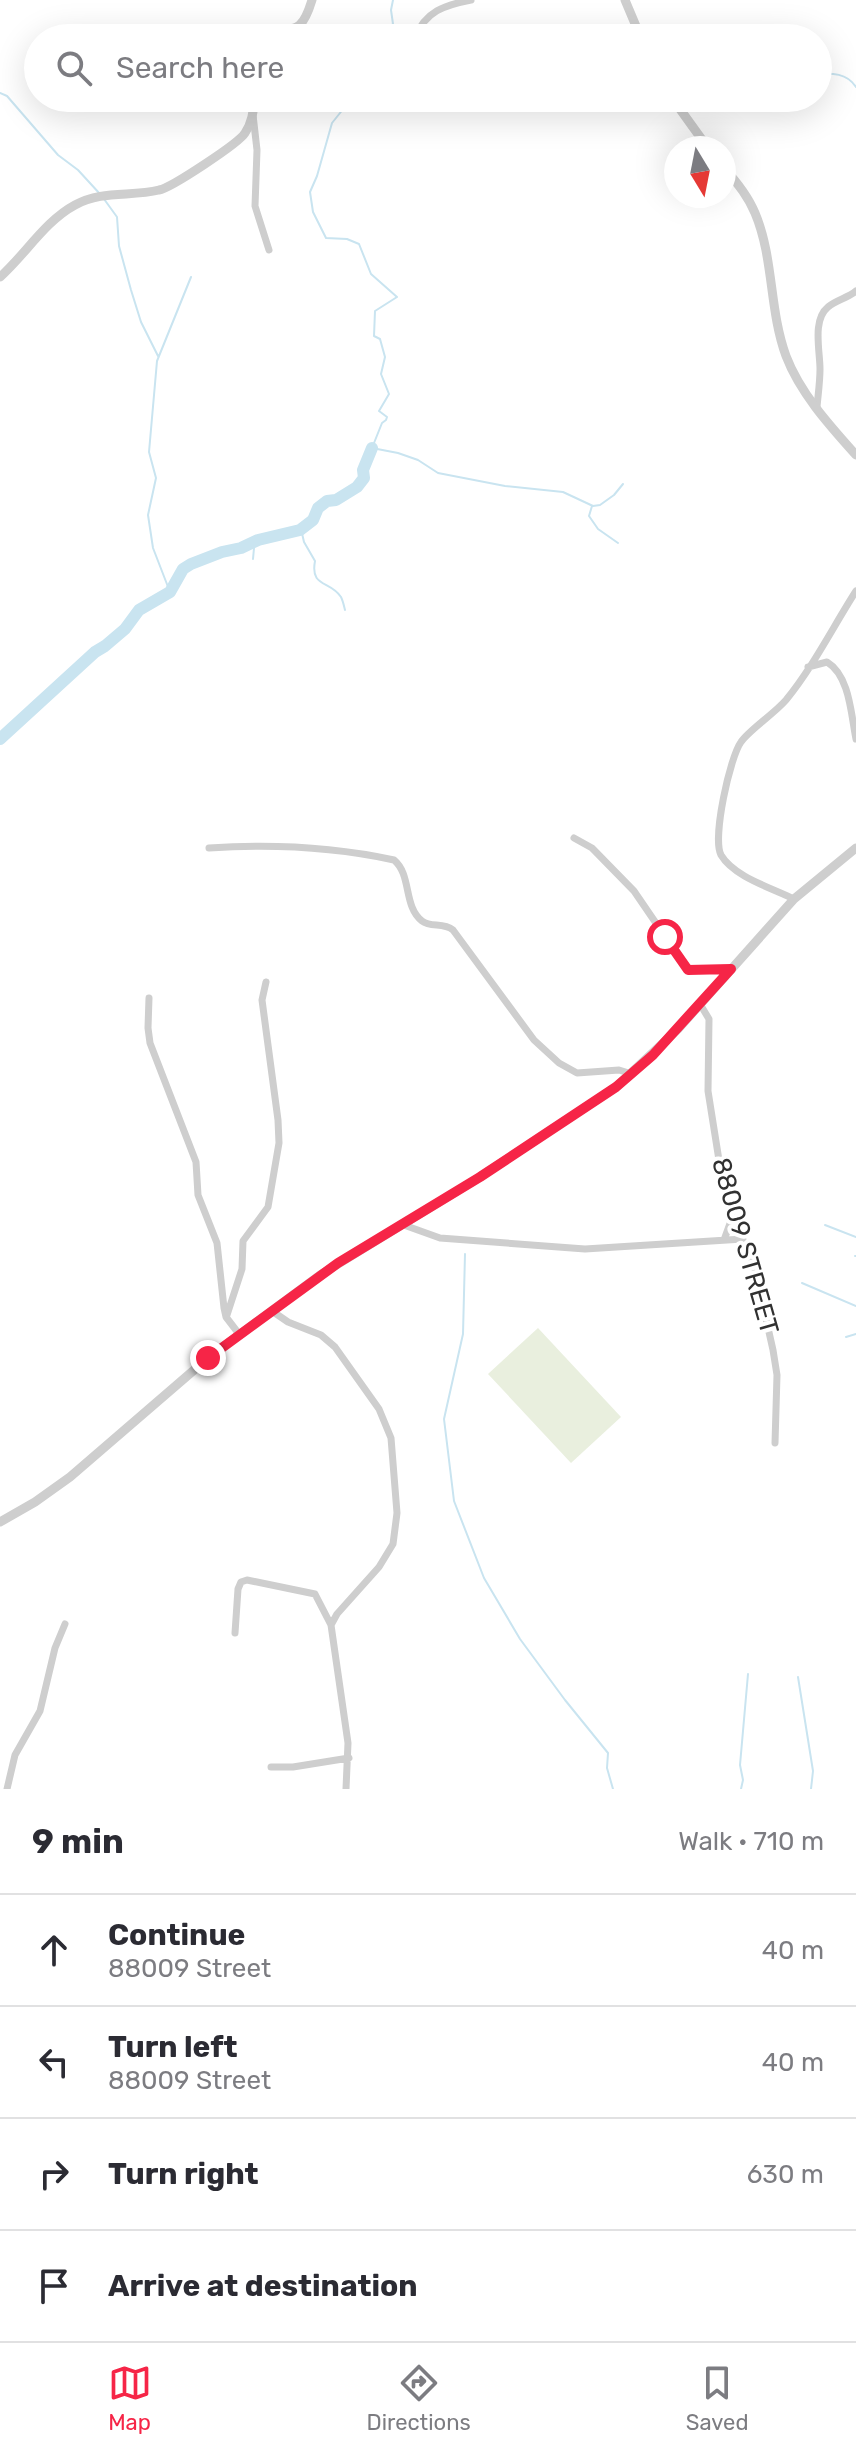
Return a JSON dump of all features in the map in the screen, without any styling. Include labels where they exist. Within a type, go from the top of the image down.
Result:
[{"type":"street","points":[[302,24],[312,0]]},
{"type":"street","points":[[421,24],[435,10],[471,0]]},
{"type":"street","points":[[625,0],[635,24]]},
{"type":"street","points":[[682,112],[699,136]]},
{"type":"street","points":[[253,113],[257,150],[255,206],[269,250]]},
{"type":"street","points":[[0,277],[71,207],[101,196],[155,191],[176,185],[192,170],[241,138],[253,113]]},
{"type":"street","points":[[736,185],[753,210],[765,249],[780,339],[795,376],[856,455]]},
{"type":"street","points":[[817,407],[819,326],[829,306],[856,291]]},
{"type":"street","points":[[841,301],[856,303]]},
{"type":"street","points":[[794,899],[730,865],[719,850],[718,823],[741,741],[771,716],[798,684],[856,591]]},
{"type":"street","points":[[808,667],[827,662],[837,669],[845,688],[856,739]]},
{"type":"street","points":[[574,838],[592,848],[642,902],[688,970],[731,969]]},
{"type":"street","points":[[209,848],[320,849],[394,860],[402,871],[415,912],[428,924],[442,924],[453,930],[534,1040],[559,1063],[577,1073],[619,1070],[632,1074]]},
{"type":"street","points":[[0,1522],[83,1468],[183,1378],[338,1263],[566,1122],[632,1074],[794,899],[856,848]]},
{"type":"street","points":[[226,1317],[242,1269],[243,1241],[268,1207],[279,1143],[262,1000],[266,982]]},
{"type":"street","points":[[149,998],[150,1043],[196,1162],[198,1195],[217,1243],[226,1317],[239,1334]]},
{"type":"street","name":"88009 STREET","points":[[700,1004],[709,1019],[708,1091],[721,1176],[732,1218],[755,1270],[775,1362],[775,1443]]},
{"type":"street","points":[[724,1240],[732,1218]]},
{"type":"street","points":[[401,1224],[440,1238],[585,1249],[743,1239]]},
{"type":"street","points":[[272,1311],[288,1322],[321,1335],[335,1347],[379,1409],[391,1438],[397,1534],[379,1567],[331,1625]]},
{"type":"street","points":[[235,1633],[241,1582],[247,1580],[315,1594],[331,1625],[349,1758],[346,1789]]},
{"type":"street","points":[[7,1789],[15,1755],[40,1711],[55,1648],[65,1624]]},
{"type":"street","points":[[271,1767],[293,1767],[349,1758]]},
{"type":"green space","points":[[538,1328],[621,1417],[571,1463],[488,1374]]},
{"type":"waterway","points":[[393,0],[393,24]]},
{"type":"waterway","points":[[832,74],[844,76],[856,87]]},
{"type":"waterway","points":[[0,93],[7,96],[58,155],[78,170],[100,194]]},
{"type":"waterway","points":[[341,112],[332,123],[310,192],[313,212],[326,238],[347,239],[359,244],[371,274],[397,297],[375,311],[374,336],[380,339],[385,357],[381,374],[389,394],[379,411],[387,417],[372,448],[418,460],[438,473],[505,486],[563,492],[593,506],[614,495],[623,484]]},
{"type":"waterway","points":[[104,199],[117,217],[119,246],[131,290],[141,322],[158,356]]},
{"type":"waterway","points":[[170,592],[153,548],[148,515],[156,478],[149,452],[157,361],[191,277]]},
{"type":"waterway","points":[[0,739],[95,652],[125,629],[139,610],[170,592],[183,569],[222,552],[300,530],[313,520],[318,508],[327,501],[336,500],[357,487],[364,478],[363,470],[372,448]]},
{"type":"waterway","points":[[592,506],[589,516],[598,529],[618,543]]},
{"type":"waterway","points":[[301,529],[304,542],[315,561],[315,576],[337,592],[345,610]]},
{"type":"waterway","points":[[249,545],[254,548],[253,559]]},
{"type":"waterway","points":[[825,1225],[856,1237]]},
{"type":"waterway","points":[[465,1254],[463,1334],[444,1419],[454,1501],[484,1578],[520,1639],[608,1753],[607,1768],[613,1789]]},
{"type":"waterway","points":[[802,1283],[856,1306]]},
{"type":"waterway","points":[[846,1337],[856,1334]]},
{"type":"waterway","points":[[741,1789],[740,1765],[748,1674]]},
{"type":"waterway","points":[[798,1677],[813,1771],[811,1789]]},
{"type":"route","points":[[208,1358],[338,1263],[566,1122],[616,1087],[653,1055],[731,969],[688,970],[665,937]]}]
